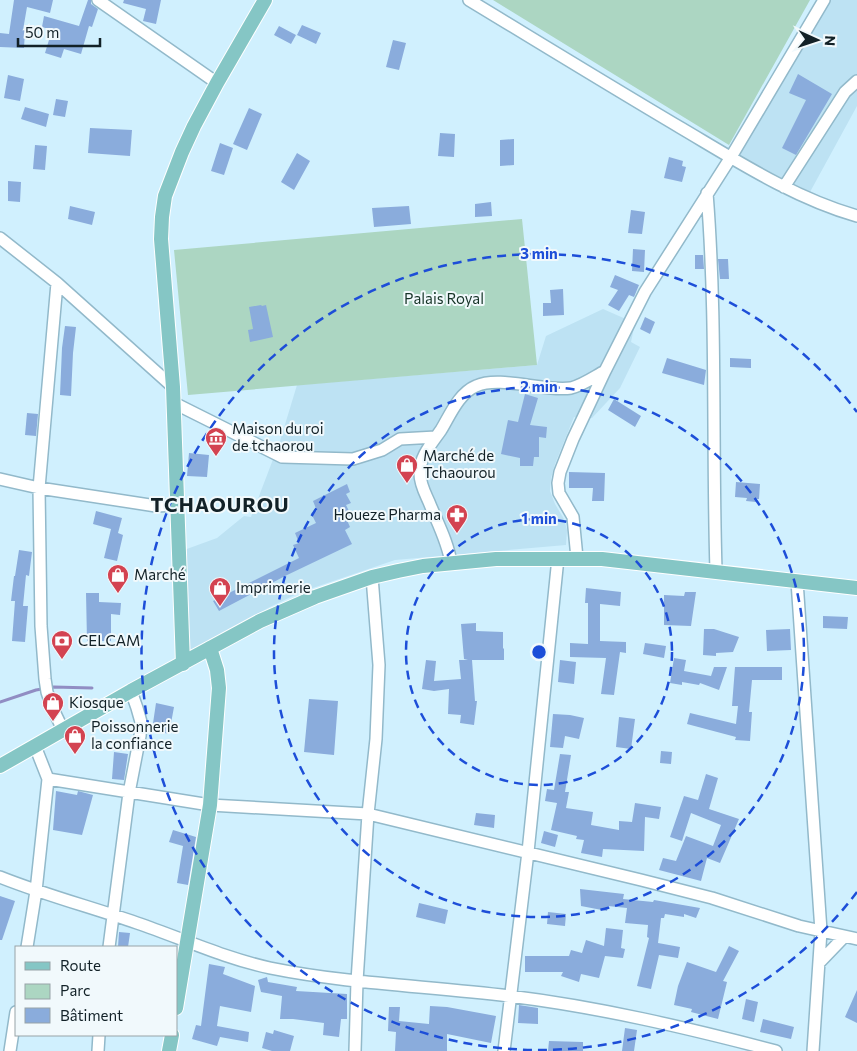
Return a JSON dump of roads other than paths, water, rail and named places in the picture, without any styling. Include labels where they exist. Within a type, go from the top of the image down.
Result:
[{"type":"main road","points":[[184,664],[174,403],[162,217],[165,196],[194,126],[265,0]]},
{"type":"main road","points":[[0,766],[131,691],[288,608],[372,577],[424,566],[496,559],[577,558],[630,561],[716,570],[857,588]]},
{"type":"main road","points":[[178,997],[210,805],[219,688],[217,670],[210,648]]},
{"type":"main road","points":[[169,1051],[172,1036]]},
{"type":"street","points":[[98,0],[217,83]]},
{"type":"street","points":[[470,0],[731,158],[784,187],[826,206],[857,216]]},
{"type":"street","points":[[577,558],[573,517],[559,493],[560,472],[573,439],[645,292],[731,158],[824,0]]},
{"type":"street","points":[[784,187],[844,92],[857,82]]},
{"type":"street","points":[[707,193],[714,318],[713,498],[716,570]]},
{"type":"street","points":[[0,238],[57,283],[173,387]]},
{"type":"street","points":[[57,283],[39,488],[41,626],[45,679],[52,707],[63,730]]},
{"type":"street","points":[[451,563],[447,545],[420,482],[420,471],[423,457],[456,404],[475,386],[485,383],[571,388],[586,383],[605,371]]},
{"type":"street","points":[[174,403],[277,456],[288,458],[353,459],[382,450],[400,440],[436,437]]},
{"type":"street","points":[[0,479],[39,488],[156,506],[177,505]]},
{"type":"street","points":[[504,1051],[509,996],[528,852],[558,558]]},
{"type":"street","points":[[355,1051],[357,980],[368,814],[376,739],[379,665],[372,577]]},
{"type":"street","points":[[797,581],[821,931],[814,1051]]},
{"type":"street","points":[[108,946],[129,793],[140,729],[138,708],[131,691]]},
{"type":"street","points":[[27,946],[36,891],[48,779],[34,746]]},
{"type":"street","points":[[48,779],[210,805],[368,814],[703,896],[770,918],[857,939]]},
{"type":"street","points":[[0,877],[36,891],[112,914],[231,958],[270,968],[357,980],[509,996],[611,1013],[776,1051]]},
{"type":"street","points":[[819,962],[844,937]]},
{"type":"street","points":[[10,1051],[15,1018]]},
{"type":"street","points":[[98,1051],[99,1036]]},
{"type":"waterway","points":[[0,702],[36,690],[54,687],[92,688]]},
{"type":"place","name":"Maison du roi de tchaorou","points":[[216,457]]},
{"type":"place","name":"Marché de Tchaourou","points":[[407,484]]},
{"type":"place","name":"Houeze Pharma","points":[[457,534]]},
{"type":"place","name":"Marché","points":[[118,594]]},
{"type":"place","name":"Imprimerie","points":[[220,607]]},
{"type":"place","name":"CELCAM","points":[[62,660]]},
{"type":"place","name":"Kiosque","points":[[53,722]]},
{"type":"place","name":"Poissonnerie la confiance","points":[[75,755]]},
{"type":"district","name":"TCHAOUROU","points":[[220,505]]},
{"type":"park label","name":"Palais Royal","points":[[444,299]]}]
